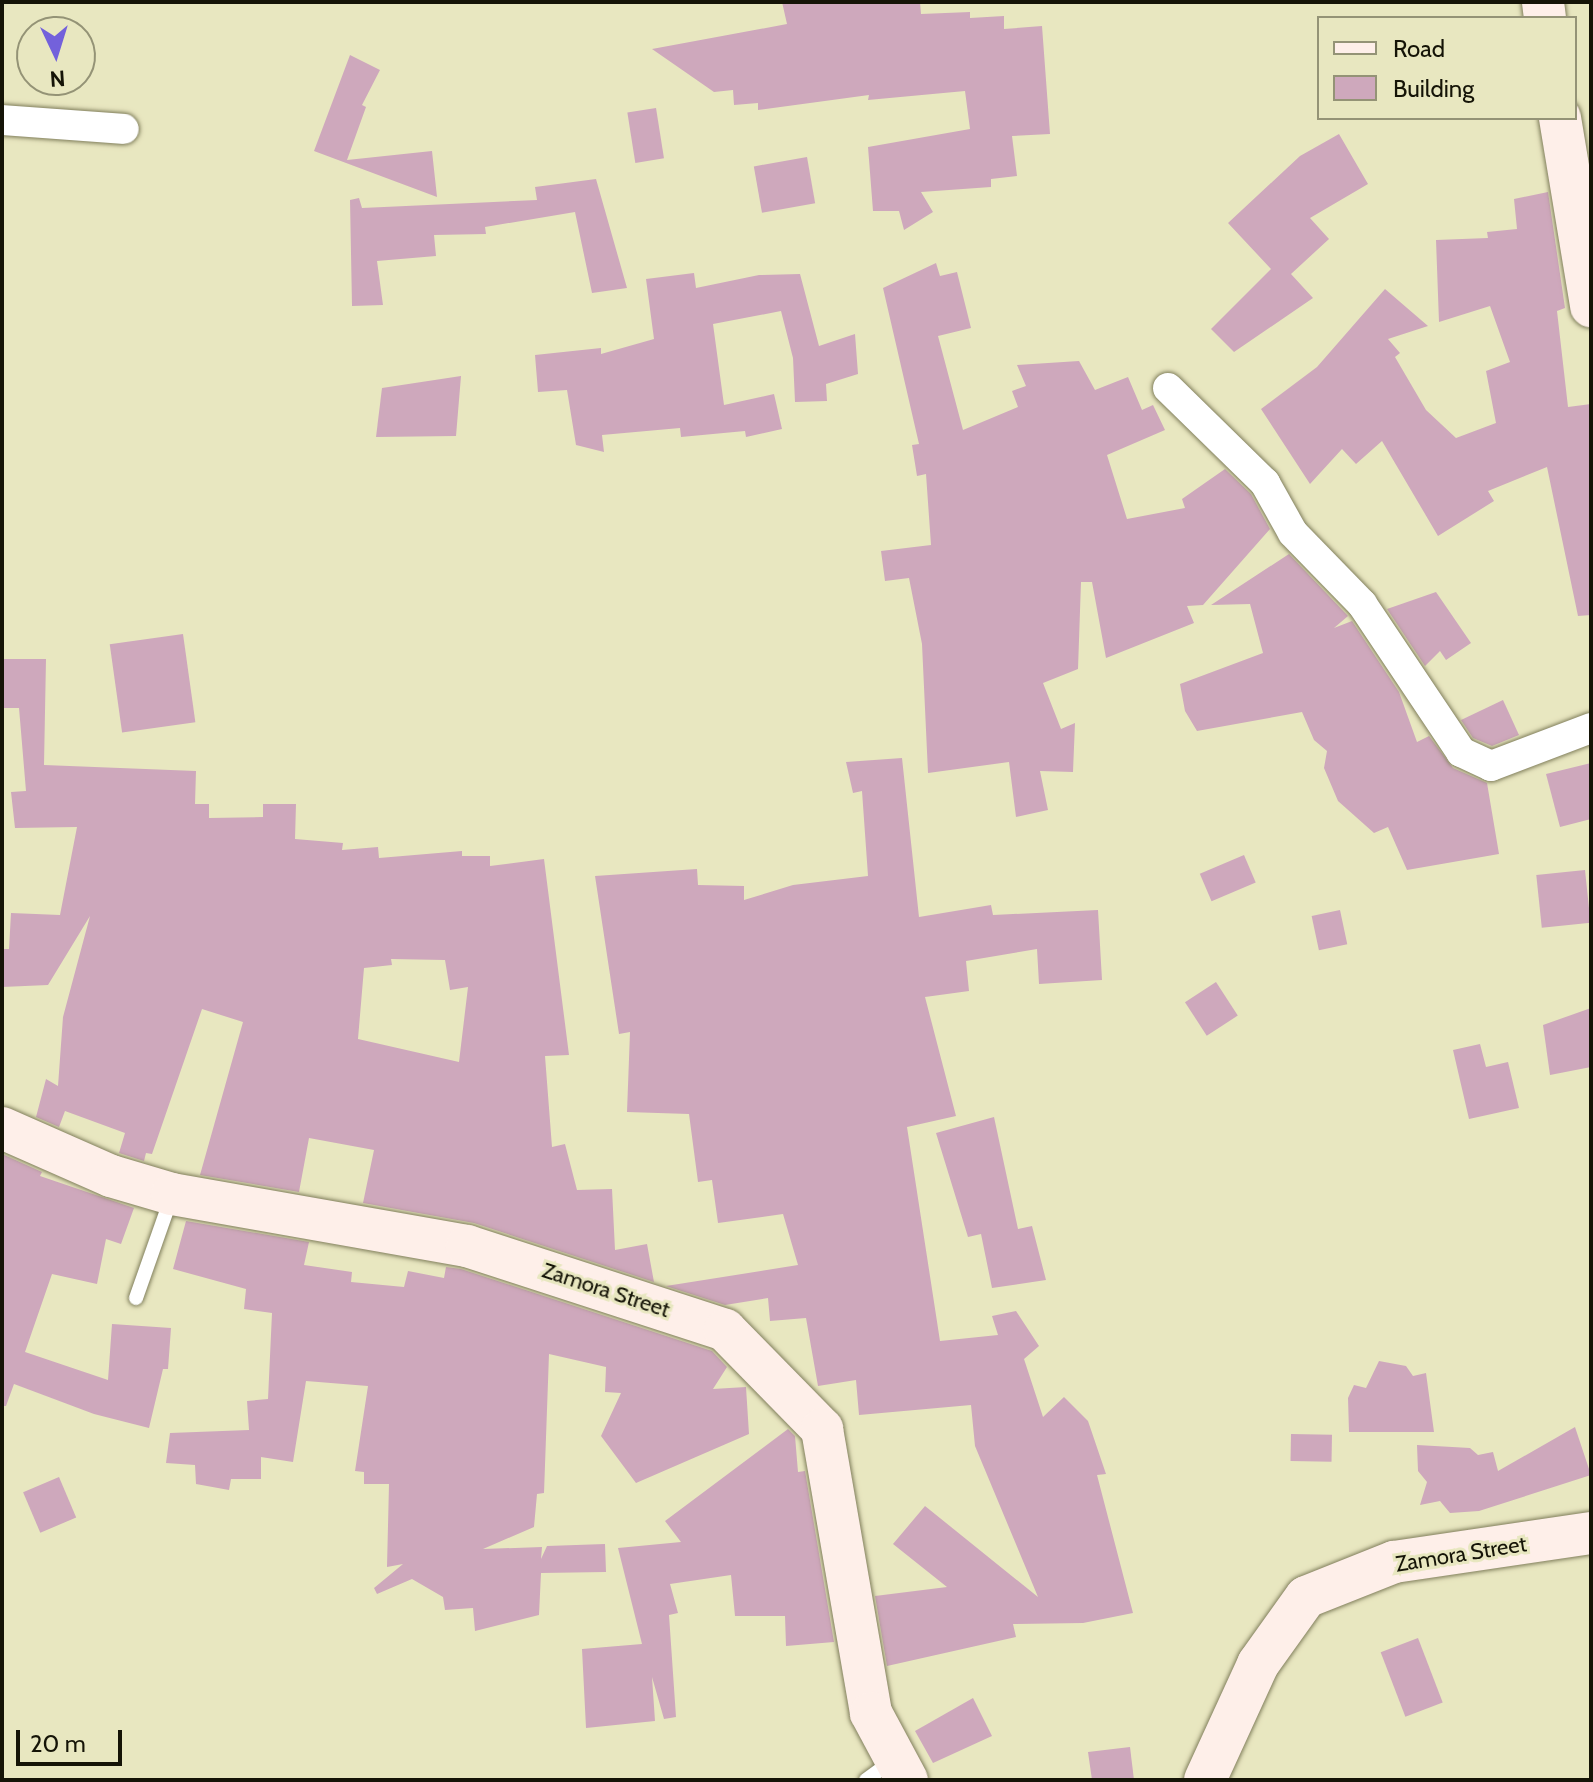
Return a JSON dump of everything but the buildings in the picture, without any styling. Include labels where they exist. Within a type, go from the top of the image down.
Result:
[{"type":"street","points":[[2,120],[124,129]]},
{"type":"street","points":[[1560,120],[1591,306]]},
{"type":"street","points":[[1168,388],[1265,483],[1293,533],[1362,604],[1461,752],[1491,766],[1591,728]]},
{"type":"street","name":"Zamora Street","points":[[2,1128],[111,1176],[172,1194],[467,1246],[725,1330],[822,1429],[871,1713],[890,1773]]},
{"type":"street","name":"Zamora Street","points":[[1205,1780],[1258,1664],[1306,1597],[1394,1562],[1591,1533]]},
{"type":"lane","points":[[136,1298],[172,1194]]}]
